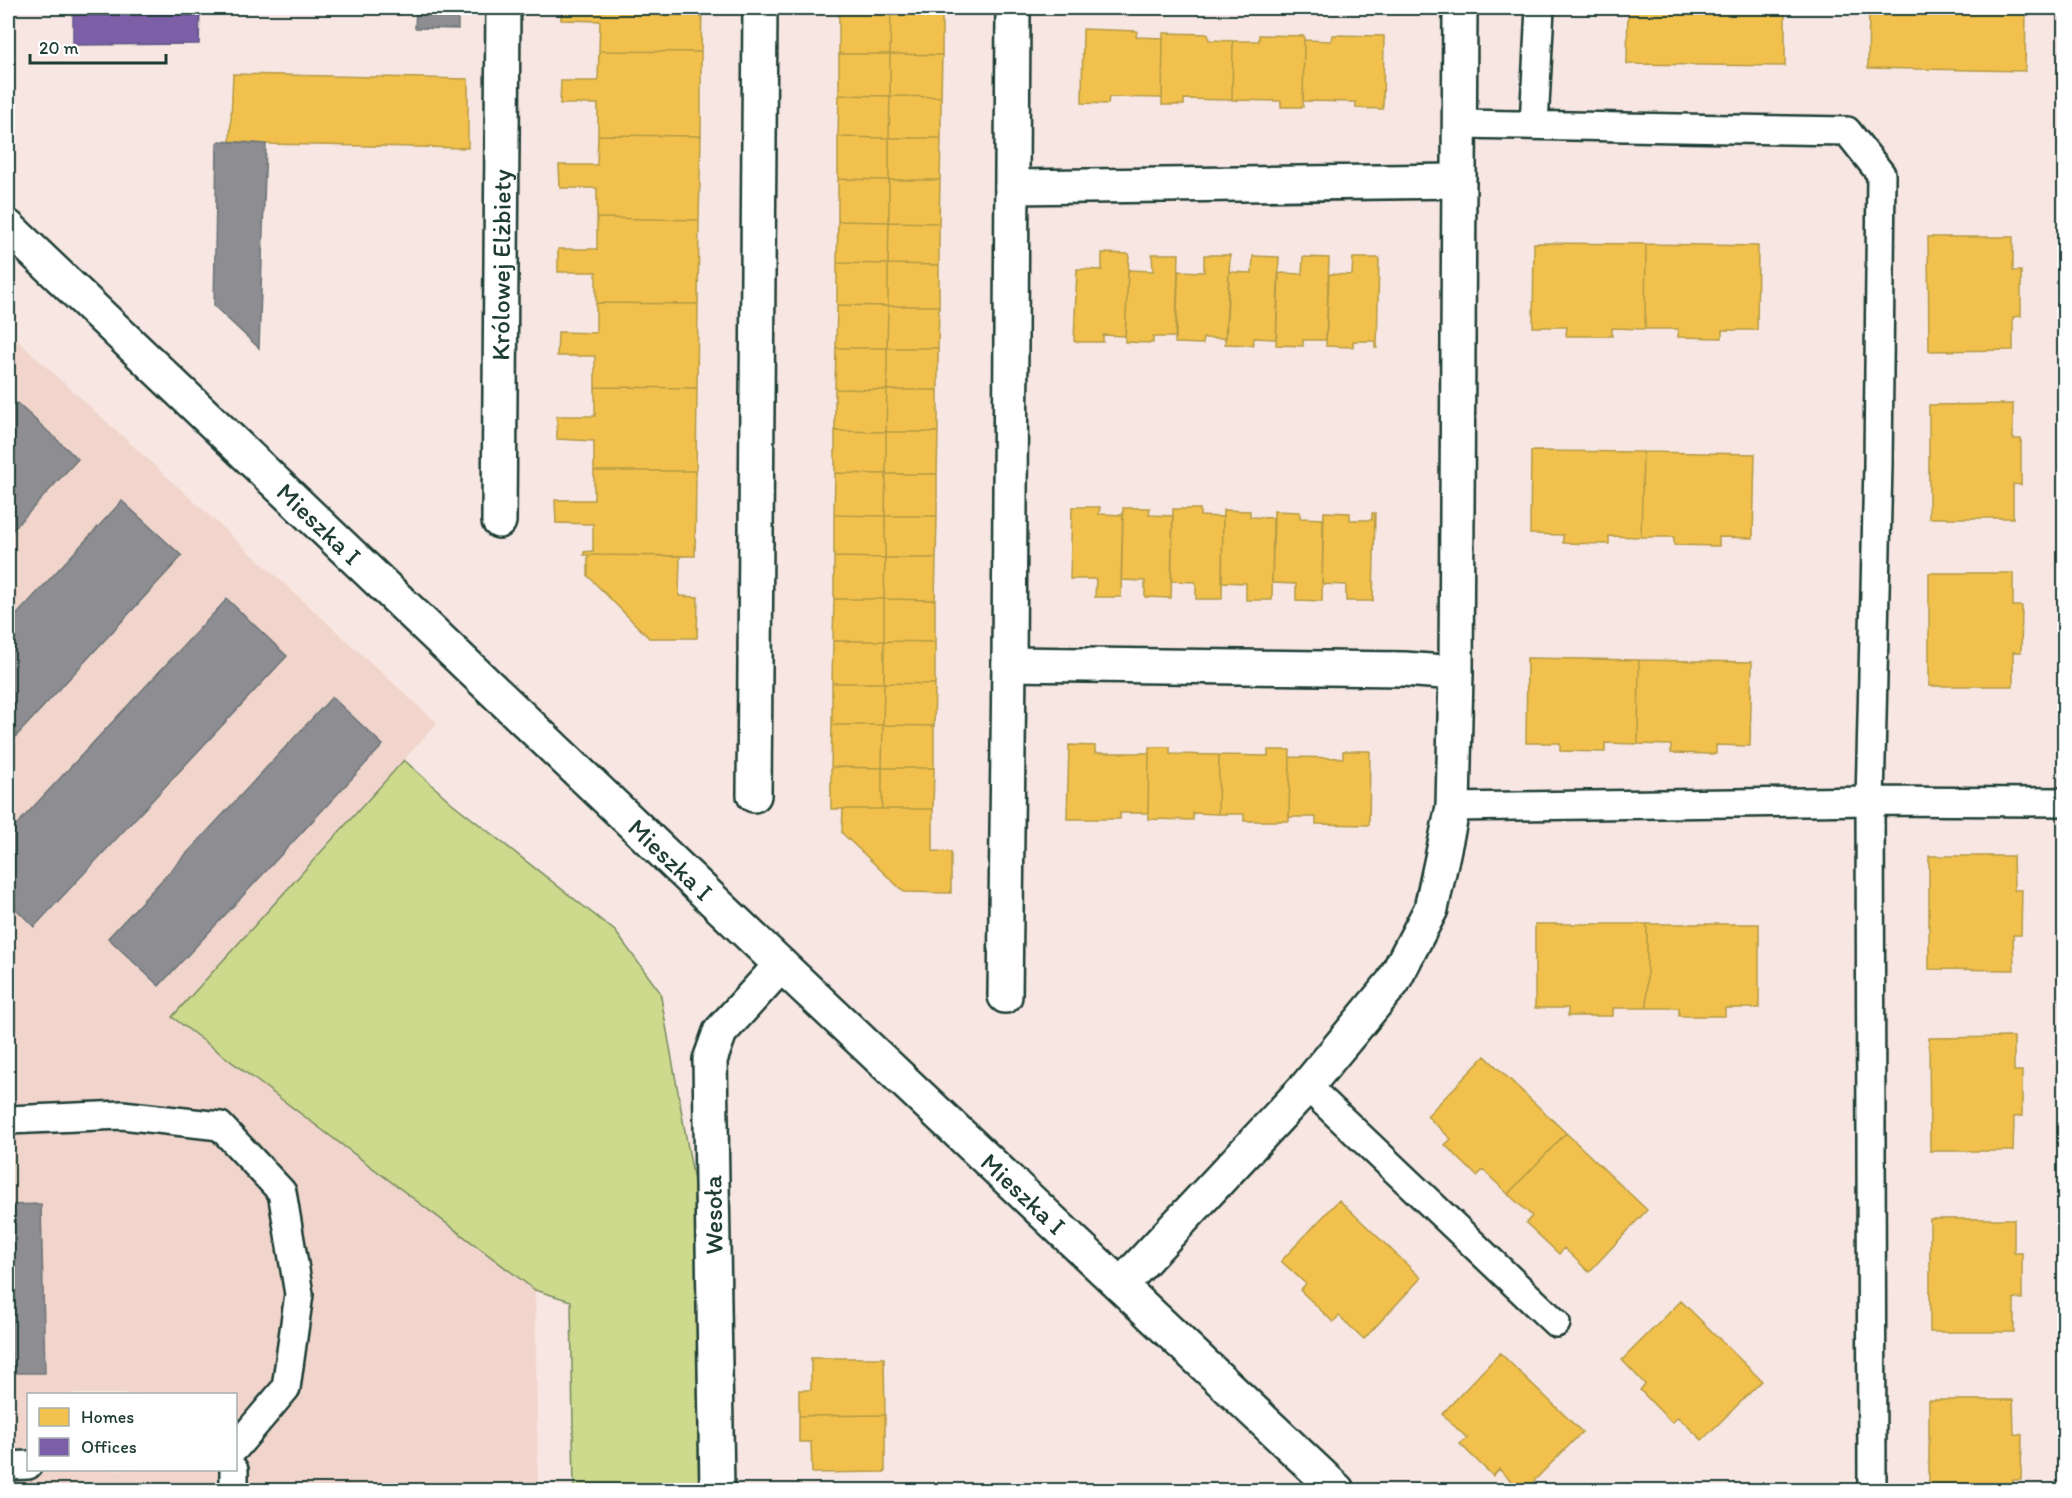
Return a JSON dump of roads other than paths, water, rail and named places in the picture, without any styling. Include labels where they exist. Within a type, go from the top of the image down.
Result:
[{"type":"street","name":"Królowej Elżbiety","points":[[499,521],[503,8]]},
{"type":"street","points":[[754,795],[760,8]]},
{"type":"street","points":[[1005,996],[1010,664],[1013,8]]},
{"type":"street","points":[[1121,1284],[1307,1086],[1393,982],[1431,909],[1453,807],[1456,673],[1460,8]]},
{"type":"street","points":[[1012,187],[1458,181]]},
{"type":"street","name":"Mieszka I","points":[[8,227],[781,965],[1121,1284],[1337,1491]]},
{"type":"street","points":[[1010,664],[1404,669],[1456,673]]},
{"type":"street","name":"Wesoła","points":[[717,1491],[710,1060],[720,1032],[781,965]]},
{"type":"lane","points":[[1534,125],[1540,8]]},
{"type":"lane","points":[[1458,124],[1847,130],[1881,174],[1878,465],[1870,801],[1872,1491]]},
{"type":"lane","points":[[1453,807],[1870,801],[2064,802]]},
{"type":"lane","points":[[1307,1086],[1556,1323]]},
{"type":"lane","points":[[8,1119],[122,1115],[220,1126],[282,1192],[299,1294],[286,1388],[237,1446]]},
{"type":"lane","points":[[8,1466],[27,1465]]},
{"type":"lane","points":[[234,1471],[234,1491]]}]
